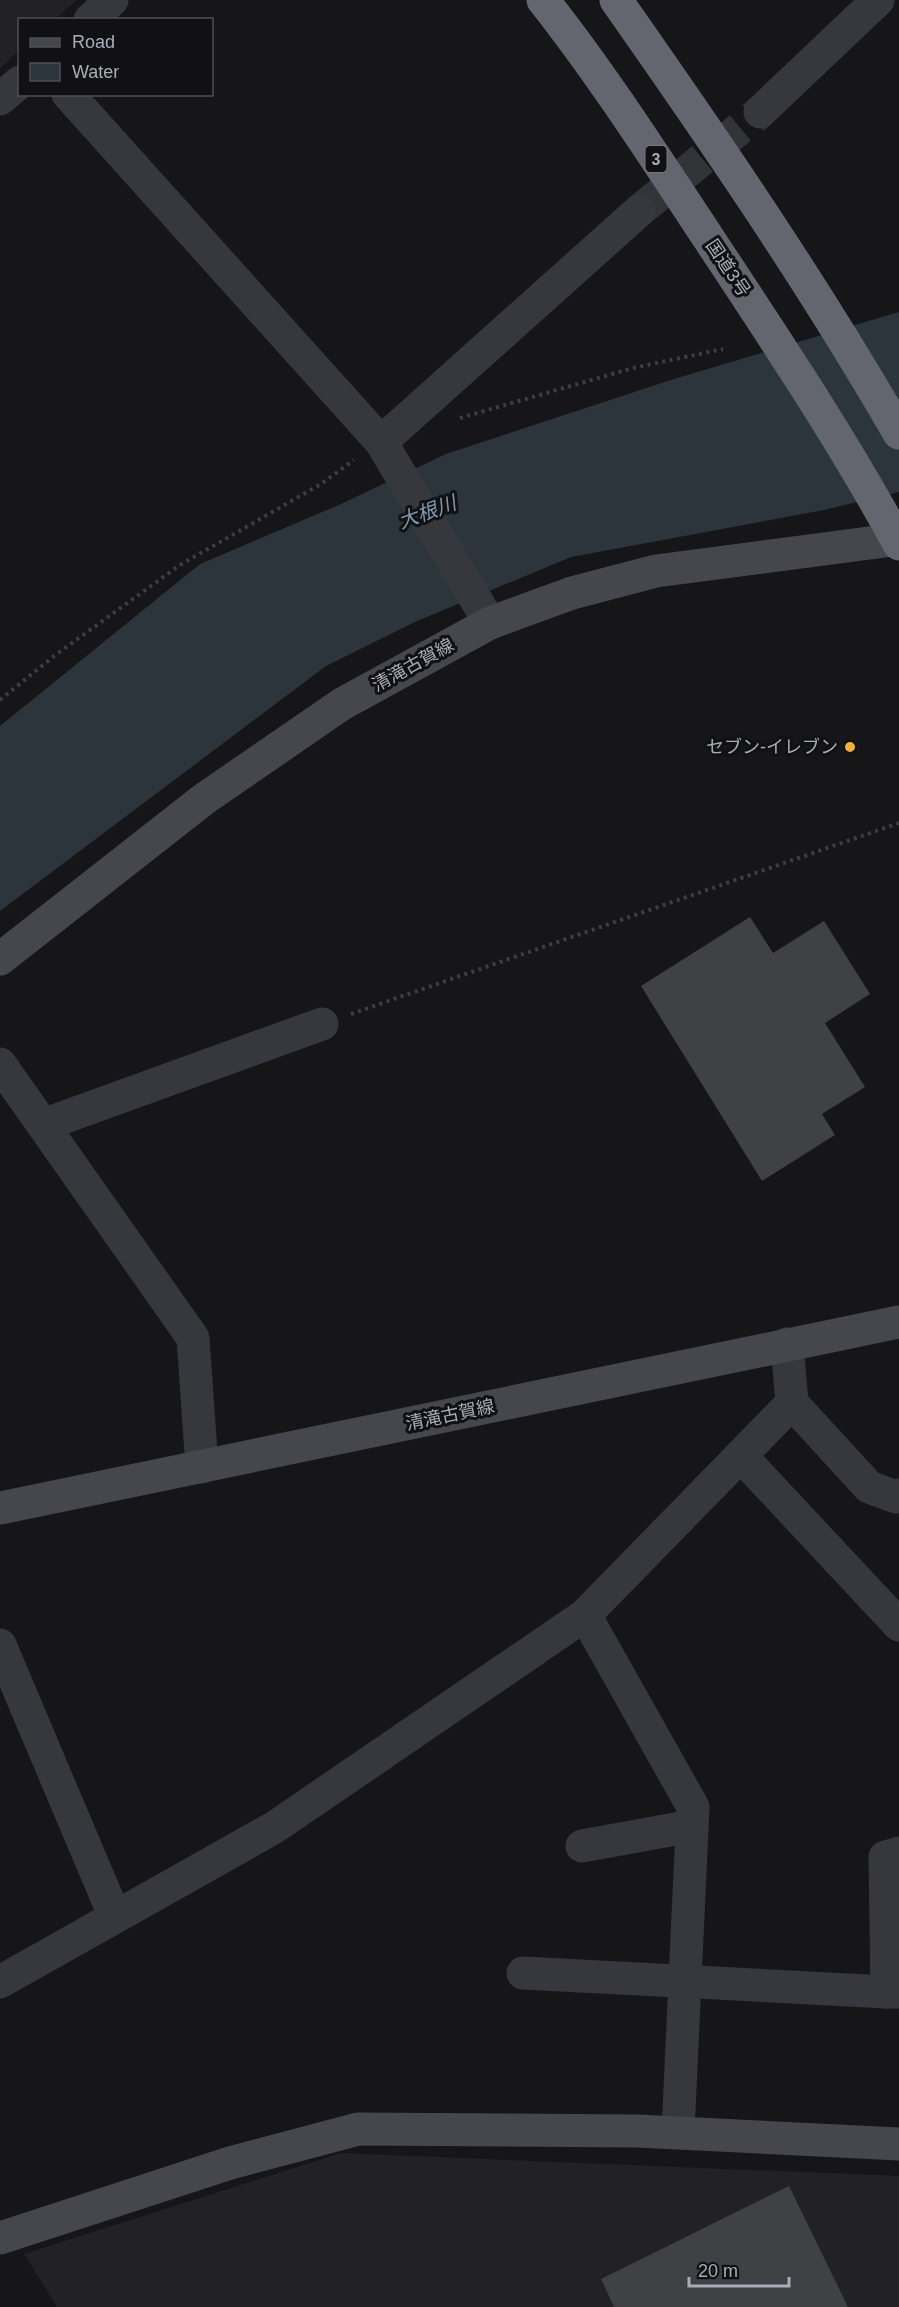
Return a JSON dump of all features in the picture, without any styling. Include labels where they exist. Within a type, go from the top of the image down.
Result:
[{"type":"highway","name":"国道3号","points":[[543,0],[657,161],[764,322],[880,508],[898,541]]},
{"type":"highway","points":[[616,0],[704,125],[822,307],[899,433]]},
{"type":"main road","name":"清滝古賀線","points":[[0,959],[213,793],[342,704],[485,614],[656,571],[898,541]]},
{"type":"main road","name":"清滝古賀線","points":[[0,1508],[899,1322]]},
{"type":"main road","points":[[0,2238],[230,2163],[358,2129],[678,2132],[899,2144]]},
{"type":"street","points":[[92,18],[112,0]]},
{"type":"street","points":[[760,112],[878,0]]},
{"type":"street","points":[[0,99],[18,84]]},
{"type":"street","points":[[70,96],[387,449],[485,614]]},
{"type":"street","points":[[387,449],[639,211]]},
{"type":"street","points":[[43,1125],[322,1024]]},
{"type":"street","points":[[0,1064],[193,1338],[202,1467]]},
{"type":"street","points":[[786,1344],[792,1403],[869,1487],[896,1497],[899,1495]]},
{"type":"street","points":[[0,1982],[275,1827],[585,1615],[792,1403]]},
{"type":"street","points":[[741,1456],[899,1624]]},
{"type":"street","points":[[585,1615],[693,1807],[678,2132]]},
{"type":"street","points":[[0,1645],[115,1917]]},
{"type":"street","points":[[582,1845],[692,1826]]},
{"type":"street","points":[[523,1973],[893,1992],[885,1857],[899,1854]]},
{"type":"path","points":[[449,421],[633,368],[723,349]]},
{"type":"path","points":[[0,700],[54,656],[180,565],[387,449]]},
{"type":"path","points":[[322,1024],[899,823]]},
{"type":"shaded area","points":[[0,0],[77,0],[56,18],[18,18],[18,52],[0,68]]},
{"type":"shaded area","points":[[341,2153],[899,2176],[899,2307],[57,2307],[24,2254]]},
{"type":"water","name":"大根川","points":[[899,312],[899,492],[824,510],[571,557],[417,621],[326,666],[0,911],[0,726],[200,564],[341,504],[446,454],[674,379]]},
{"type":"building","points":[[750,917],[773,953],[824,921],[870,994],[825,1023],[865,1087],[822,1114],[835,1135],[762,1181],[641,986]]},
{"type":"building","points":[[789,2186],[848,2307],[614,2307],[601,2279]]},
{"type":"tunnel","points":[[639,211],[760,112]]},
{"type":"place","name":"セブン-イレブン","points":[[850,747]]}]
